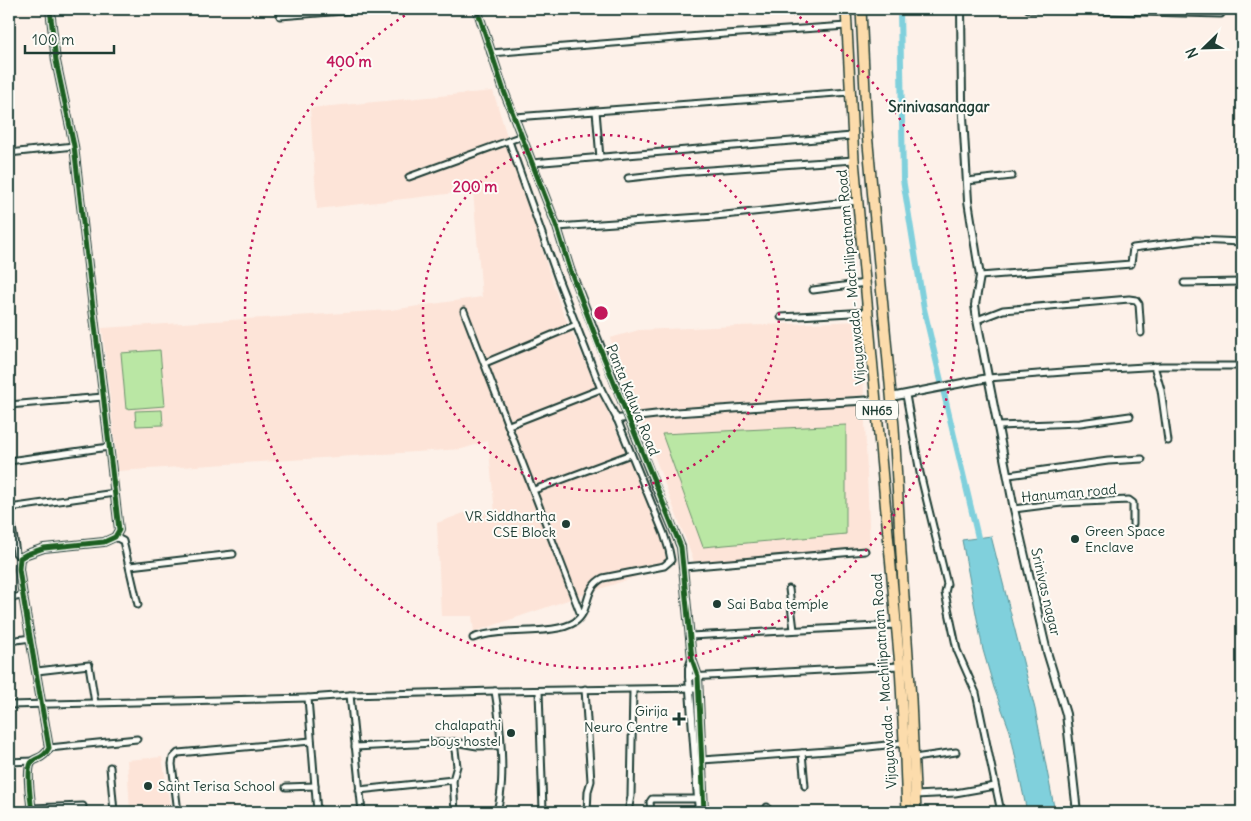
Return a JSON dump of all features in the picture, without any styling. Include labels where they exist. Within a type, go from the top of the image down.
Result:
[{"type":"highway","name":"Vijayawada - Machilipatnam Road","points":[[846,9],[852,136],[900,666],[907,812]]},
{"type":"highway","name":"Vijayawada - Machilipatnam Road","points":[[861,9],[867,133],[891,397],[911,699],[916,812]]},
{"type":"street","points":[[9,554],[18,556],[44,548],[104,542],[115,537],[119,530],[74,146],[56,61],[50,9]]},
{"type":"street","points":[[280,16],[369,9]]},
{"type":"street","name":"Panta Kaluva Road","points":[[477,9],[491,54],[557,227],[570,269],[681,547],[692,659],[698,676],[704,812]]},
{"type":"street","name":"Srinivas nagar","points":[[961,9],[962,99],[968,201],[980,276],[975,305],[977,320],[1014,508],[1047,652],[1066,714],[1077,812]]},
{"type":"street","points":[[1028,9],[1221,14]]},
{"type":"street","points":[[491,54],[725,34],[847,26]]},
{"type":"street","points":[[515,117],[850,92]]},
{"type":"street","points":[[596,111],[600,158]]},
{"type":"street","points":[[409,177],[522,136]]},
{"type":"street","points":[[532,162],[600,158],[852,136]]},
{"type":"street","points":[[472,638],[489,633],[557,628],[576,621],[581,615],[591,589],[596,582],[603,578],[664,566],[671,560],[664,534],[617,420],[600,389],[509,141]]},
{"type":"street","points":[[9,153],[74,146]]},
{"type":"street","points":[[628,178],[681,172],[854,160]]},
{"type":"street","points":[[967,181],[1012,176]]},
{"type":"street","points":[[557,227],[715,216],[858,201]]},
{"type":"street","points":[[980,276],[1131,264],[1133,248],[1176,242],[1196,240],[1242,242]]},
{"type":"street","points":[[1184,283],[1242,282]]},
{"type":"street","points":[[813,290],[866,283]]},
{"type":"street","points":[[977,320],[1003,310],[1134,299],[1139,304],[1141,333]]},
{"type":"street","points":[[464,310],[581,615]]},
{"type":"street","points":[[781,317],[869,312]]},
{"type":"street","points":[[485,363],[576,325]]},
{"type":"street","points":[[891,397],[988,378],[1154,366],[1242,366]]},
{"type":"street","points":[[1154,366],[1161,390],[1168,441]]},
{"type":"street","points":[[509,424],[600,389]]},
{"type":"street","points":[[906,395],[920,474],[947,584],[945,594],[958,650],[976,694],[1001,812]]},
{"type":"street","points":[[9,405],[103,397]]},
{"type":"street","points":[[617,420],[669,413],[784,404],[876,400]]},
{"type":"street","points":[[999,426],[1080,423],[1130,416]]},
{"type":"street","points":[[9,461],[109,447]]},
{"type":"street","points":[[534,490],[630,454]]},
{"type":"street","points":[[1009,476],[1108,461],[1142,460]]},
{"type":"street","points":[[9,762],[32,762],[45,755],[49,748],[9,508],[115,493]]},
{"type":"street","name":"Hanuman road","points":[[1014,508],[1061,503],[1129,500],[1132,504],[1134,524]]},
{"type":"street","points":[[115,537],[124,541],[138,605]]},
{"type":"street","points":[[684,567],[865,551]]},
{"type":"street","points":[[130,566],[233,554]]},
{"type":"street","points":[[789,589],[794,630]]},
{"type":"street","points":[[9,598],[23,596]]},
{"type":"street","points":[[690,636],[896,624]]},
{"type":"street","points":[[9,641],[31,638]]},
{"type":"street","name":"Panta Kaluva Road","points":[[692,659],[689,677],[699,812]]},
{"type":"street","points":[[37,670],[89,665],[95,703]]},
{"type":"street","points":[[689,677],[900,666]]},
{"type":"street","points":[[9,705],[308,698],[495,691],[698,688]]},
{"type":"street","points":[[585,689],[591,781],[588,792],[587,812]]},
{"type":"street","points":[[628,812],[631,796],[633,690]]},
{"type":"street","points":[[495,691],[499,718],[502,778],[499,805],[496,812]]},
{"type":"street","points":[[539,691],[543,810]]},
{"type":"street","points":[[350,695],[362,812]]},
{"type":"street","points":[[308,698],[317,812]]},
{"type":"street","points":[[49,748],[137,739]]},
{"type":"street","points":[[178,812],[172,764],[173,758],[178,753],[310,741]]},
{"type":"street","points":[[355,747],[454,742],[477,746],[500,746]]},
{"type":"street","points":[[454,742],[457,766],[453,780],[455,812]]},
{"type":"street","points":[[702,760],[904,743]]},
{"type":"street","points":[[802,752],[805,786]]},
{"type":"street","points":[[914,758],[956,752]]},
{"type":"street","points":[[32,762],[30,765],[29,782],[32,810],[83,806]]},
{"type":"street","points":[[110,766],[114,812]]},
{"type":"street","points":[[359,790],[453,780]]},
{"type":"street","points":[[286,787],[315,786]]},
{"type":"street","points":[[915,795],[955,793],[995,786]]},
{"type":"street","points":[[651,812],[652,799],[698,799]]},
{"type":"shaded area","points":[[493,91],[563,313],[676,563],[474,632],[472,616],[441,616],[437,523],[464,513],[495,513],[488,441],[462,449],[118,471],[102,328],[391,310],[482,297],[473,191],[317,209],[310,108]]},
{"type":"shaded area","points":[[861,321],[870,548],[694,562],[610,338],[639,330]]},
{"type":"shaded area","name":"Saint Terisa School","points":[[162,757],[171,812],[130,812],[127,760]]},
{"type":"green space","points":[[160,350],[165,406],[126,409],[121,353]]},
{"type":"green space","points":[[162,410],[163,425],[136,426],[135,411]]},
{"type":"green space","points":[[846,425],[846,534],[703,547],[662,434]]},
{"type":"water","points":[[991,536],[1035,709],[1055,812],[1027,812],[1010,731],[994,688],[983,650],[962,540]]},
{"type":"waterway","points":[[900,9],[903,179],[924,309],[980,546]]},
{"type":"cycle path","points":[[32,812],[29,787],[31,763],[44,755],[49,748],[23,596],[19,569],[20,558],[44,548],[104,542],[115,537],[119,530],[74,146],[56,61],[50,9]]},
{"type":"cycle path","points":[[477,9],[504,91],[557,227],[570,269],[598,343],[681,547],[692,659],[698,676],[704,812]]},
{"type":"place","name":"VR Siddhartha CSE Block","points":[[566,524]]},
{"type":"place","name":"Green Space Enclave","points":[[1075,539]]},
{"type":"place","name":"Sai Baba temple","points":[[717,604]]},
{"type":"place","name":"Girija Neuro Centre","points":[[679,719]]},
{"type":"place","name":"chalapathi boys hostel","points":[[511,733]]},
{"type":"place","name":"Saint Terisa School","points":[[148,786]]},
{"type":"district","name":"Srinivasanagar","points":[[939,106]]}]
